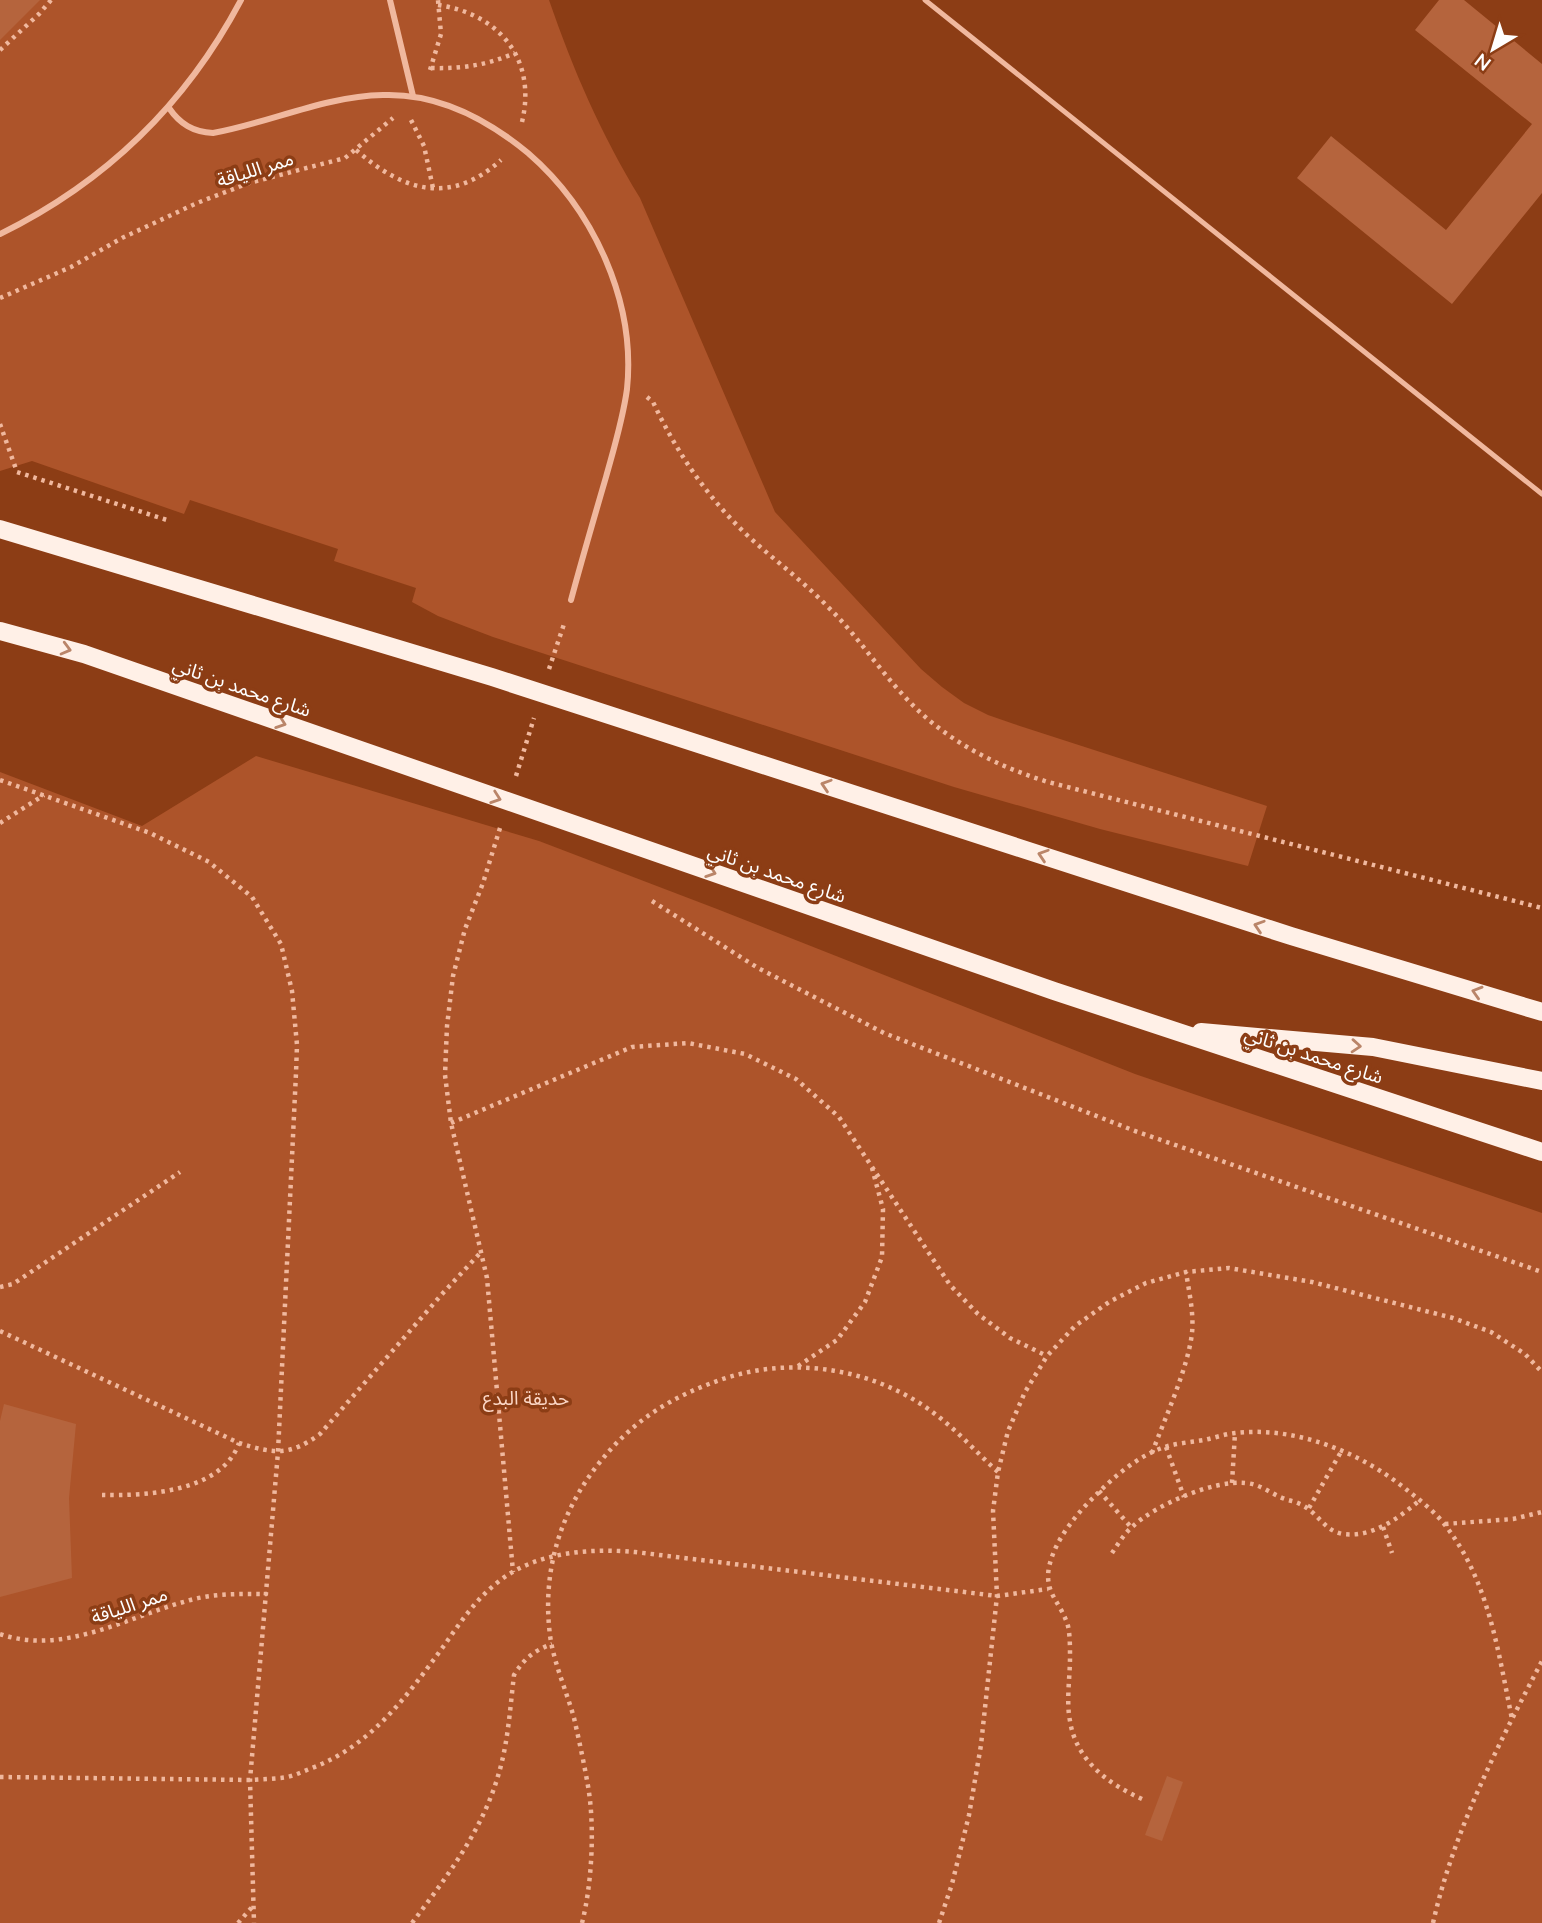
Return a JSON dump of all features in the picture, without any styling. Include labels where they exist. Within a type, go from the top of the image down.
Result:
[{"type":"main road","points":[[0,529],[492,677],[1291,936],[1542,1012]]},
{"type":"main road","name":"شارع محمد بن ثاني","points":[[0,631],[84,654],[1054,991],[1542,1152]]},
{"type":"main road","points":[[1166,1028],[1373,1047],[1542,1081]]},
{"type":"street","points":[[0,234],[63,198],[101,171],[169,107],[200,68],[241,0]]},
{"type":"street","points":[[390,0],[413,96]]},
{"type":"street","points":[[169,107],[175,116],[192,129],[213,133],[355,98],[413,96],[444,103],[492,127],[535,159],[570,198],[602,251],[615,284],[624,318],[627,388],[621,424],[571,600]]},
{"type":"lane","points":[[925,0],[1542,494]]},
{"type":"path","points":[[0,50],[51,0]]},
{"type":"path","name":"ممر اللياقة","points":[[0,298],[71,267],[122,237],[197,202],[249,183],[345,159],[403,108],[431,68],[441,34],[438,0]]},
{"type":"path","points":[[431,68],[474,66],[515,53]]},
{"type":"path","points":[[403,108],[424,146],[433,188]]},
{"type":"path","points":[[627,388],[645,395],[653,402],[677,449],[724,512],[842,620],[903,695],[929,720],[985,759],[1048,782],[1542,908]]},
{"type":"path","points":[[0,424],[17,472],[170,521]]},
{"type":"path","points":[[547,677],[571,600]]},
{"type":"path","points":[[515,780],[535,716]]},
{"type":"path","points":[[0,780],[150,833],[209,862],[252,897],[281,944],[292,992],[297,1045],[278,1452],[250,1780],[254,1923]]},
{"type":"path","points":[[0,823],[44,795]]},
{"type":"path","points":[[503,819],[465,929],[453,976],[447,1026],[446,1074],[451,1123],[482,1251],[491,1307],[513,1572]]},
{"type":"path","points":[[652,901],[758,968],[884,1033],[1135,1131],[1542,1272]]},
{"type":"path","points":[[451,1123],[632,1047],[688,1043],[745,1054],[796,1079],[839,1116],[950,1285],[978,1314],[1010,1338],[1047,1356]]},
{"type":"path","points":[[797,1367],[837,1339],[865,1302],[874,1280],[882,1257],[884,1209],[871,1164]]},
{"type":"path","points":[[0,1287],[13,1284],[180,1172]]},
{"type":"path","points":[[0,1331],[239,1443],[278,1452],[293,1450],[320,1434],[482,1251]]},
{"type":"path","points":[[939,1923],[970,1815],[981,1745],[997,1596],[993,1511],[998,1472],[1008,1431],[1025,1392],[1047,1356],[1075,1326],[1109,1302],[1146,1283],[1186,1272],[1229,1268],[1312,1282],[1454,1318],[1491,1332],[1525,1354],[1542,1371]]},
{"type":"path","points":[[1152,1454],[1187,1355],[1192,1332],[1186,1272]]},
{"type":"path","points":[[582,1923],[591,1858],[589,1789],[574,1719],[552,1644],[548,1601],[552,1556],[562,1526],[583,1484],[608,1451],[648,1415],[694,1388],[745,1373],[797,1367],[835,1371],[871,1380],[905,1394],[936,1415],[998,1472]]},
{"type":"path","points":[[1232,1483],[1235,1433]]},
{"type":"path","points":[[1142,1799],[1117,1788],[1095,1770],[1079,1747],[1070,1721],[1068,1628],[1048,1589],[1049,1569],[1054,1552],[1069,1526],[1099,1491],[1133,1463],[1166,1447],[1235,1433],[1283,1433],[1342,1450],[1386,1473],[1445,1524],[1470,1564],[1488,1607],[1512,1718]]},
{"type":"path","points":[[102,1494],[157,1493],[186,1486],[220,1471],[235,1455],[239,1443]]},
{"type":"path","points":[[1166,1447],[1184,1497]]},
{"type":"path","points":[[1309,1508],[1342,1450]]},
{"type":"path","points":[[1112,1553],[1131,1527],[1148,1514],[1184,1497],[1232,1483],[1249,1483],[1268,1489],[1284,1499],[1309,1508],[1320,1517],[1327,1529],[1343,1534],[1382,1527],[1402,1516],[1420,1500]]},
{"type":"path","points":[[1099,1491],[1131,1527]]},
{"type":"path","points":[[1445,1524],[1513,1519],[1542,1512]]},
{"type":"path","points":[[1382,1527],[1392,1553]]},
{"type":"path","points":[[0,1777],[250,1780],[288,1777],[324,1763],[358,1743],[388,1719],[466,1614],[499,1581],[513,1572],[552,1556],[580,1550],[635,1552],[997,1596],[1048,1589]]},
{"type":"path","name":"ممر اللياقة","points":[[0,1634],[42,1642],[73,1637],[190,1600],[228,1594],[267,1594]]},
{"type":"path","points":[[412,1923],[459,1857],[478,1825],[498,1776],[514,1675],[529,1655],[552,1644]]},
{"type":"path","points":[[1433,1923],[1481,1782],[1542,1661]]},
{"type":"path","points":[[238,1923],[253,1905]]},
{"type":"green space","points":[[0,0],[549,0],[589,101],[640,198],[775,512],[921,669],[964,703],[1014,724],[1267,806],[1248,866],[1100,829],[954,787],[493,637],[438,616],[412,602],[416,588],[334,561],[338,549],[190,500],[184,514],[32,461],[0,471]]},
{"type":"green space","name":"حديقة البدع","points":[[256,756],[539,841],[1135,1074],[1542,1213],[1542,1923],[0,1923],[0,772],[142,826]]},
{"type":"building","points":[[0,0],[40,0],[0,40]]},
{"type":"building","points":[[1439,0],[1464,0],[1542,64],[1542,193],[1452,304],[1297,178],[1331,136],[1446,230],[1532,124],[1415,30]]},
{"type":"building","points":[[4,1404],[76,1424],[69,1498],[72,1578],[0,1597],[0,1421]]},
{"type":"building","points":[[1167,1776],[1183,1782],[1162,1841],[1145,1835]]}]
